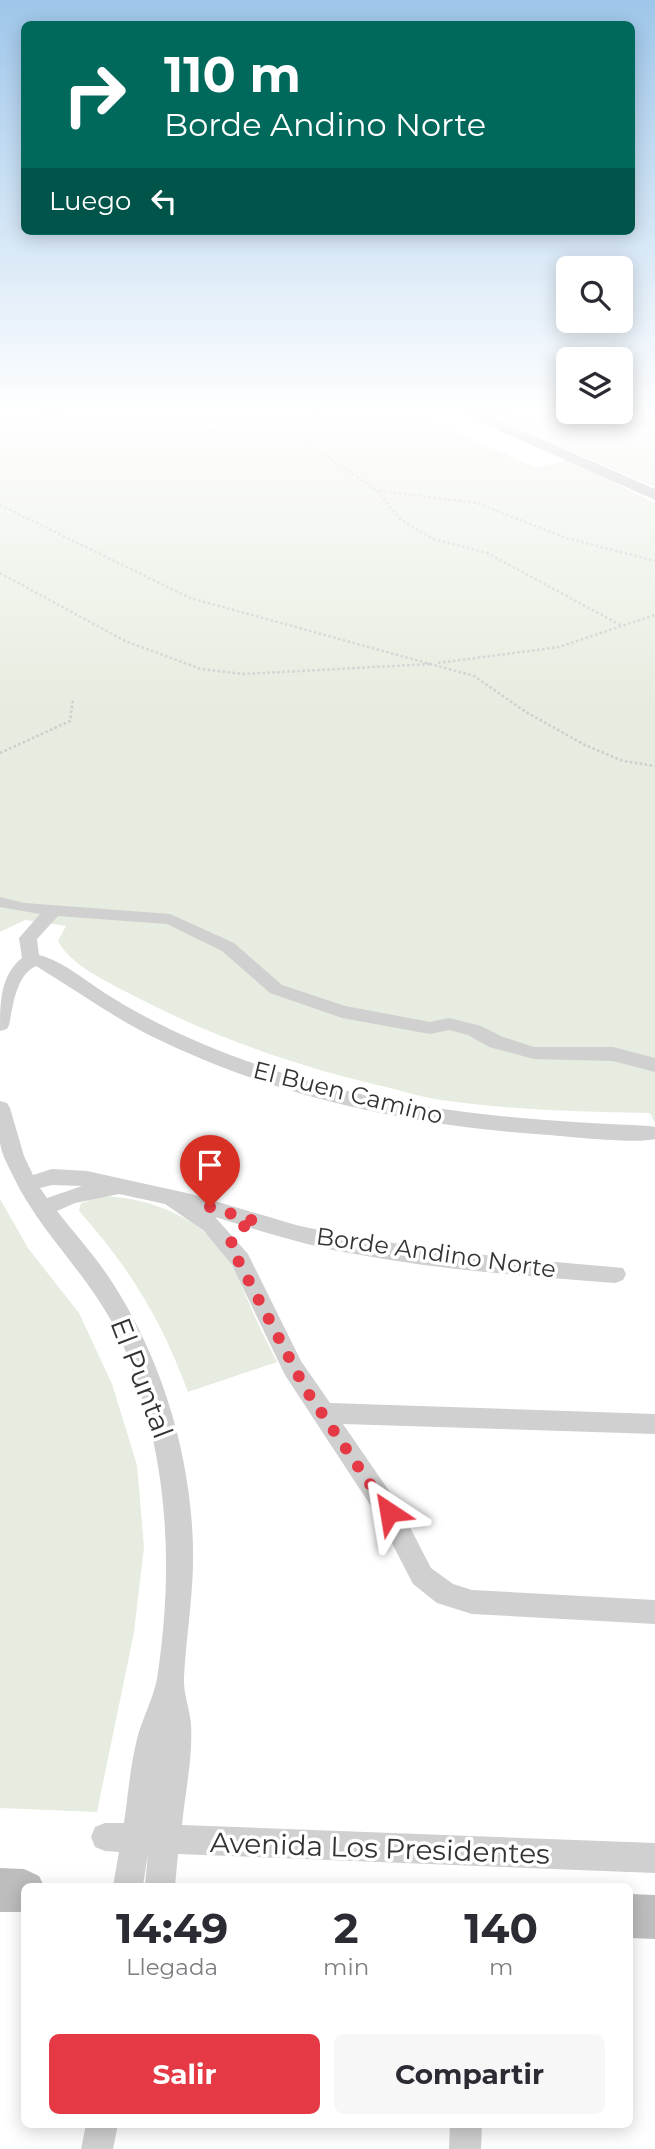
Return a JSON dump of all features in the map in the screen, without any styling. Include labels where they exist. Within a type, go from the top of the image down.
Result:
[{"type":"street","points":[[0,902],[54,910],[170,919],[228,947],[276,989],[342,1012],[430,1028],[449,1024],[474,1030],[496,1042],[534,1053],[613,1054],[655,1065]]},
{"type":"street","points":[[0,1025],[15,976],[24,963],[30,960],[28,938],[54,910]]},
{"type":"street","name":"El Buen Camino","points":[[30,960],[40,961],[92,995],[157,1031],[246,1068],[304,1087],[390,1108],[456,1120],[571,1130],[650,1133]]},
{"type":"street","name":"El Puntal","points":[[0,1108],[11,1148],[27,1184],[42,1208],[95,1275],[121,1316],[146,1373],[168,1442],[176,1490],[180,1566],[170,1681],[151,1740],[128,1883]]},
{"type":"street","points":[[27,1184],[52,1177],[68,1177],[110,1182],[130,1189]]},
{"type":"street","points":[[42,1208],[88,1192],[130,1189]]},
{"type":"street","name":"Borde Andino Norte","points":[[130,1189],[355,1246],[490,1264],[615,1274]]},
{"type":"street","points":[[170,1197],[200,1216],[230,1245],[240,1260],[279,1344],[321,1413],[389,1512],[416,1567],[435,1588],[458,1598],[486,1604],[655,1612]]},
{"type":"street","points":[[230,1245],[239,1228],[258,1222]]},
{"type":"street","points":[[321,1413],[655,1424]]},
{"type":"street","name":"El Puntal","points":[[160,1883],[177,1743],[177,1724],[170,1681]]},
{"type":"street","name":"Avenida Los Presidentes","points":[[105,1837],[655,1858]]},
{"type":"street","points":[[0,1890],[21,1891]]},
{"type":"street","points":[[633,1916],[655,1917]]},
{"type":"street","points":[[97,2149],[101,2128]]},
{"type":"street","points":[[465,2149],[466,2128]]},
{"type":"path","points":[[11,510],[190,598],[435,663],[474,676],[502,699],[576,739],[624,761],[655,766]]},
{"type":"path","points":[[393,510],[400,519],[433,539],[487,553],[622,626]]},
{"type":"path","points":[[496,510],[566,538],[655,561]]},
{"type":"path","points":[[0,573],[125,640],[201,669],[244,674],[435,663],[559,647],[655,614]]},
{"type":"path","points":[[0,752],[70,721],[73,700]]},
{"type":"shaded area","points":[[0,510],[655,510],[655,1123],[650,1113],[524,1108],[441,1100],[318,1069],[255,1049],[194,1025],[103,979],[72,959],[64,950],[58,941],[66,926],[25,920],[0,932]]},
{"type":"shaded area","points":[[89,1197],[139,1201],[175,1213],[192,1223],[220,1247],[231,1263],[277,1362],[188,1392],[167,1342],[143,1296],[114,1253],[79,1211],[81,1203],[89,1201]]},
{"type":"shaded area","points":[[0,1199],[28,1248],[79,1313],[112,1384],[137,1465],[144,1547],[134,1632],[97,1812],[0,1808]]},
{"type":"route","points":[[210,1207],[258,1222],[239,1228],[230,1245],[259,1298],[279,1344],[306,1390],[389,1512]]}]
